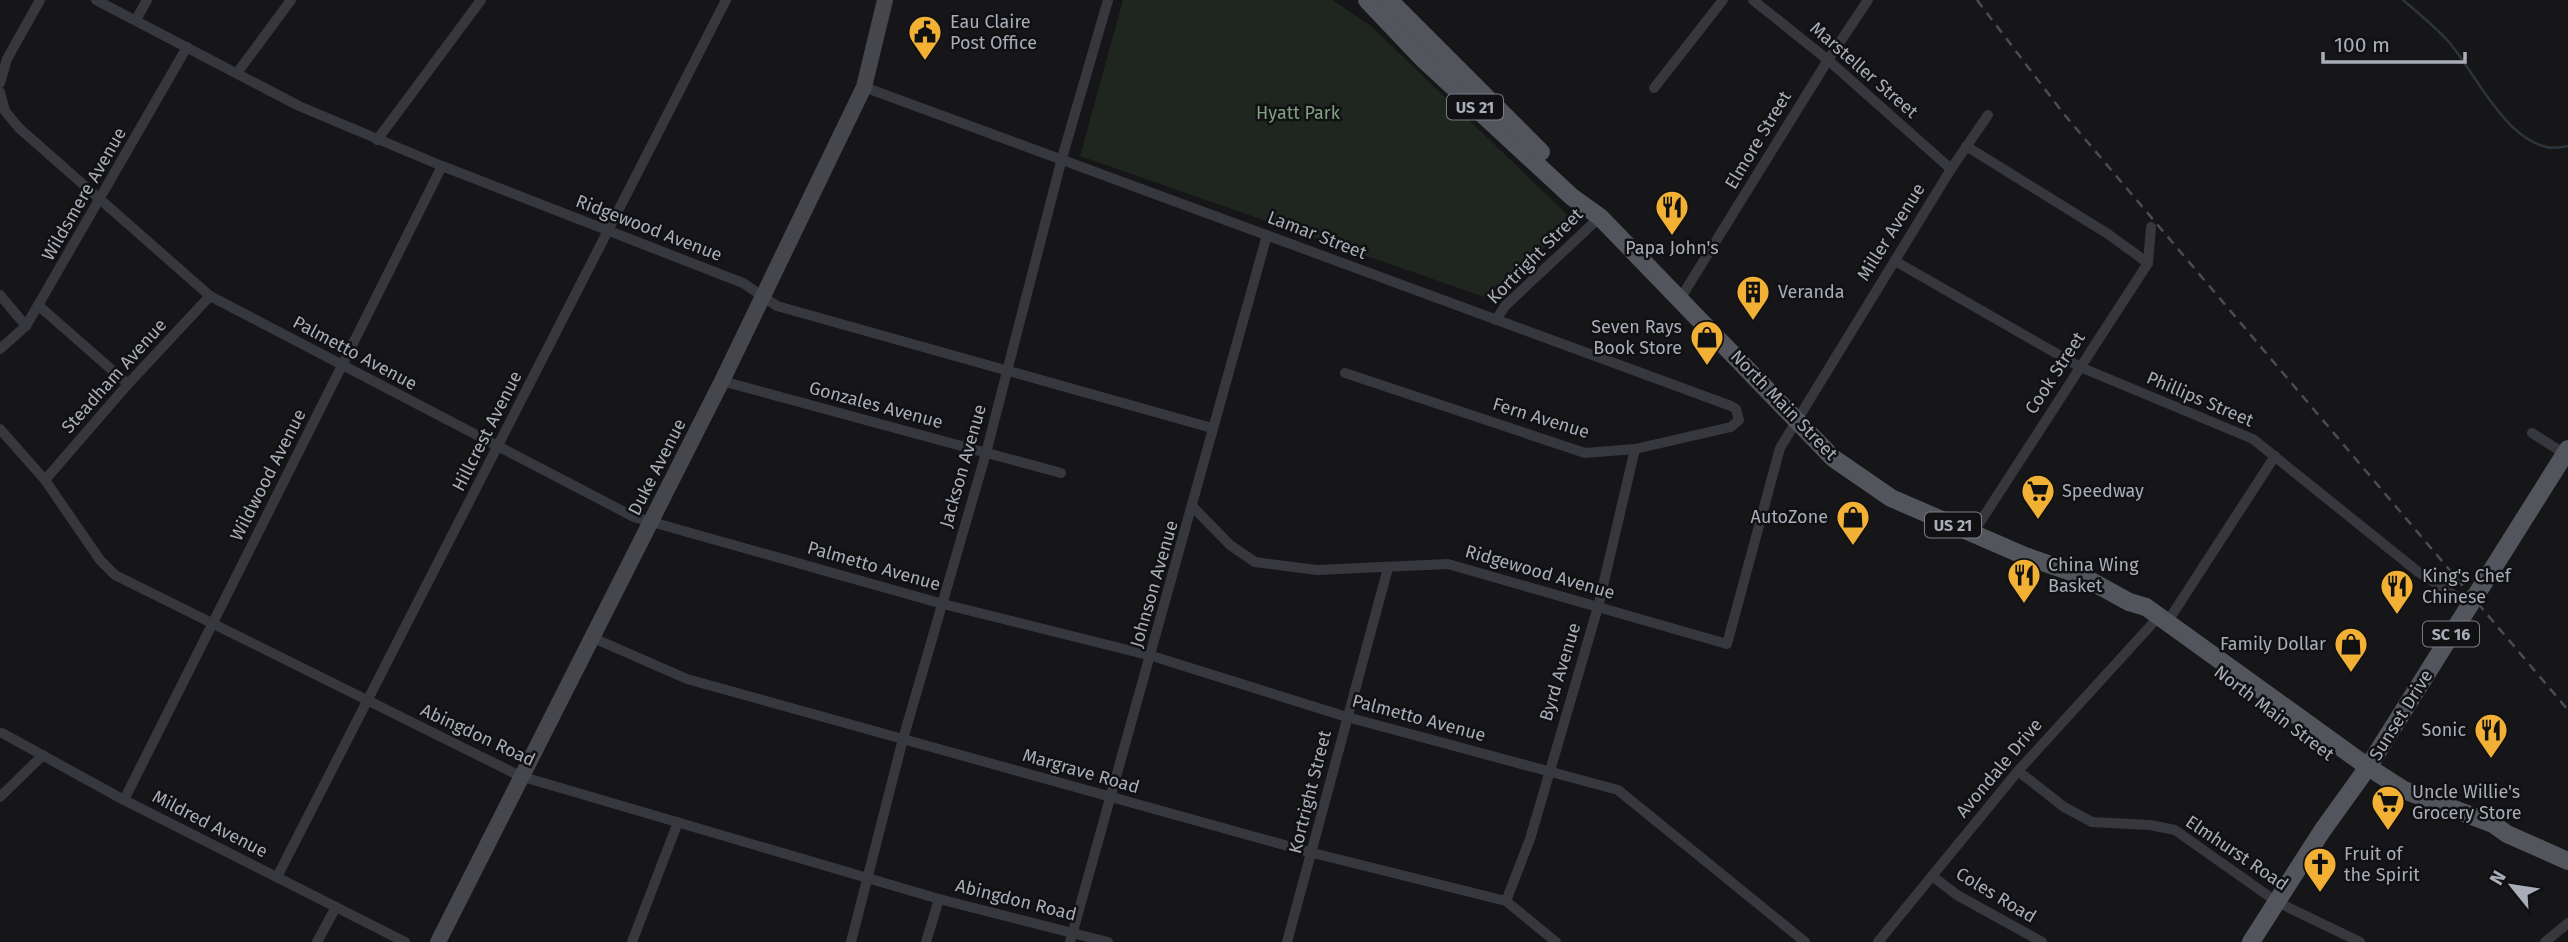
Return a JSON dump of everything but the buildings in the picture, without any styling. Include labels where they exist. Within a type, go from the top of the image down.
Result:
[{"type":"main road","name":"North Main Street","points":[[1367,0],[1424,60],[1573,197],[1595,212]]},
{"type":"main road","name":"North Main Street","points":[[1389,0],[1569,179],[1595,212],[1833,458],[1891,498],[2080,575],[2129,602],[2161,622],[2340,762],[2366,771]]},
{"type":"main road","name":"Sunset Drive","points":[[2251,942],[2366,771],[2567,453]]},
{"type":"main road","name":"US 21","points":[[2366,771],[2404,790],[2494,824],[2507,834],[2568,861]]},
{"type":"street","points":[[0,82],[8,59],[40,0]]},
{"type":"street","name":"Ridgewood Avenue","points":[[96,0],[299,106],[442,166],[743,283],[777,306],[1212,428]]},
{"type":"street","points":[[136,20],[147,0]]},
{"type":"street","points":[[237,73],[291,0]]},
{"type":"street","points":[[377,140],[481,0]]},
{"type":"street","name":"Hillcrest Avenue","points":[[277,877],[726,0]]},
{"type":"street","name":"Duke Avenue","points":[[438,942],[722,381],[864,87],[885,0]]},
{"type":"street","name":"Jackson Avenue","points":[[851,942],[903,739],[986,453],[1062,158],[1108,0]]},
{"type":"street","points":[[1654,88],[1723,0]]},
{"type":"street","name":"Marsteller Street","points":[[1753,0],[1828,60],[1951,169]]},
{"type":"street","name":"Elmore Street","points":[[1680,299],[1868,0]]},
{"type":"street","name":"Wildsmere Avenue","points":[[0,349],[26,326],[102,199],[187,47]]},
{"type":"street","name":"Lamar Street","points":[[864,87],[1731,406],[1736,409],[1739,420],[1731,427]]},
{"type":"street","name":"Palmetto Avenue","points":[[0,92],[5,111],[19,128],[210,296],[634,517],[943,604],[1152,656],[1347,717],[1618,790],[1805,942]]},
{"type":"street","name":"Miller Avenue","points":[[1727,644],[1780,447],[1951,169],[1988,115]]},
{"type":"street","points":[[1966,146],[2108,234],[2148,263]]},
{"type":"street","name":"Wildwood Avenue","points":[[124,800],[442,166]]},
{"type":"street","name":"Kortright Street","points":[[1496,320],[1505,306],[1595,212]]},
{"type":"street","name":"Cook Street","points":[[1973,533],[2148,263],[2151,227]]},
{"type":"street","name":"Johnson Avenue","points":[[1071,937],[1194,507],[1212,428],[1267,235]]},
{"type":"street","name":"Phillips Street","points":[[1895,261],[2080,367],[2239,432],[2276,456],[2417,571],[2469,605]]},
{"type":"street","points":[[0,295],[26,326]]},
{"type":"street","name":"Steadham Avenue","points":[[45,480],[128,384],[210,296]]},
{"type":"street","points":[[38,306],[128,384]]},
{"type":"street","name":"Fern Avenue","points":[[1345,373],[1585,453],[1635,449],[1731,427]]},
{"type":"street","name":"Gonzales Avenue","points":[[722,381],[1061,473]]},
{"type":"street","name":"Abingdon Road","points":[[0,429],[45,480],[100,560],[115,575],[366,702],[520,776],[1071,937],[1108,942]]},
{"type":"street","points":[[2532,433],[2567,453]]},
{"type":"street","name":"Byrd Avenue","points":[[1506,901],[1530,839],[1598,607],[1635,449]]},
{"type":"street","name":"Avondale Drive","points":[[1878,942],[2018,771],[2161,622],[2276,456]]},
{"type":"street","name":"Ridgewood Avenue","points":[[1194,507],[1230,545],[1255,562],[1317,570],[1448,564],[1727,644]]},
{"type":"street","name":"Kortright Street","points":[[1287,942],[1388,568]]},
{"type":"street","name":"Margrave Road","points":[[591,637],[687,678],[1110,798],[1313,853],[1506,901],[1556,942]]},
{"type":"street","name":"Mildred Avenue","points":[[2,733],[124,800],[405,942]]},
{"type":"street","points":[[0,797],[43,755]]},
{"type":"street","name":"Elmhurst Road","points":[[2018,771],[2064,807],[2092,822],[2150,825],[2175,830],[2277,902],[2360,942]]},
{"type":"street","points":[[632,942],[678,822]]},
{"type":"street","name":"Coles Road","points":[[1932,876],[1957,895],[2042,942]]},
{"type":"street","points":[[926,942],[939,899]]},
{"type":"street","points":[[317,942],[336,907]]},
{"type":"street","points":[[2545,942],[2568,923]]},
{"type":"green space","name":"Hyatt Park","points":[[1123,0],[1333,0],[1372,27],[1573,220],[1490,299],[1080,156]]},
{"type":"waterway","points":[[2403,0],[2448,41],[2498,111],[2514,128],[2530,141],[2548,147],[2568,146]]},
{"type":"railway","points":[[1977,0],[2063,113],[2568,710]]},
{"type":"place","name":"Eau Claire Post Office","points":[[925,62]]},
{"type":"place","name":"Papa John's","points":[[1672,237]]},
{"type":"place","name":"Veranda","points":[[1753,322]]},
{"type":"place","name":"Seven Rays Book Store","points":[[1707,367]]},
{"type":"place","name":"Speedway","points":[[2038,521]]},
{"type":"place","name":"AutoZone","points":[[1853,547]]},
{"type":"place","name":"China Wing Basket","points":[[2024,605]]},
{"type":"place","name":"King's Chef Chinese","points":[[2397,616]]},
{"type":"place","name":"Family Dollar","points":[[2351,674]]},
{"type":"place","name":"Sonic","points":[[2491,760]]},
{"type":"place","name":"Uncle Willie's Grocery Store","points":[[2388,832]]},
{"type":"place","name":"Fruit of the Spirit","points":[[2320,894]]}]
